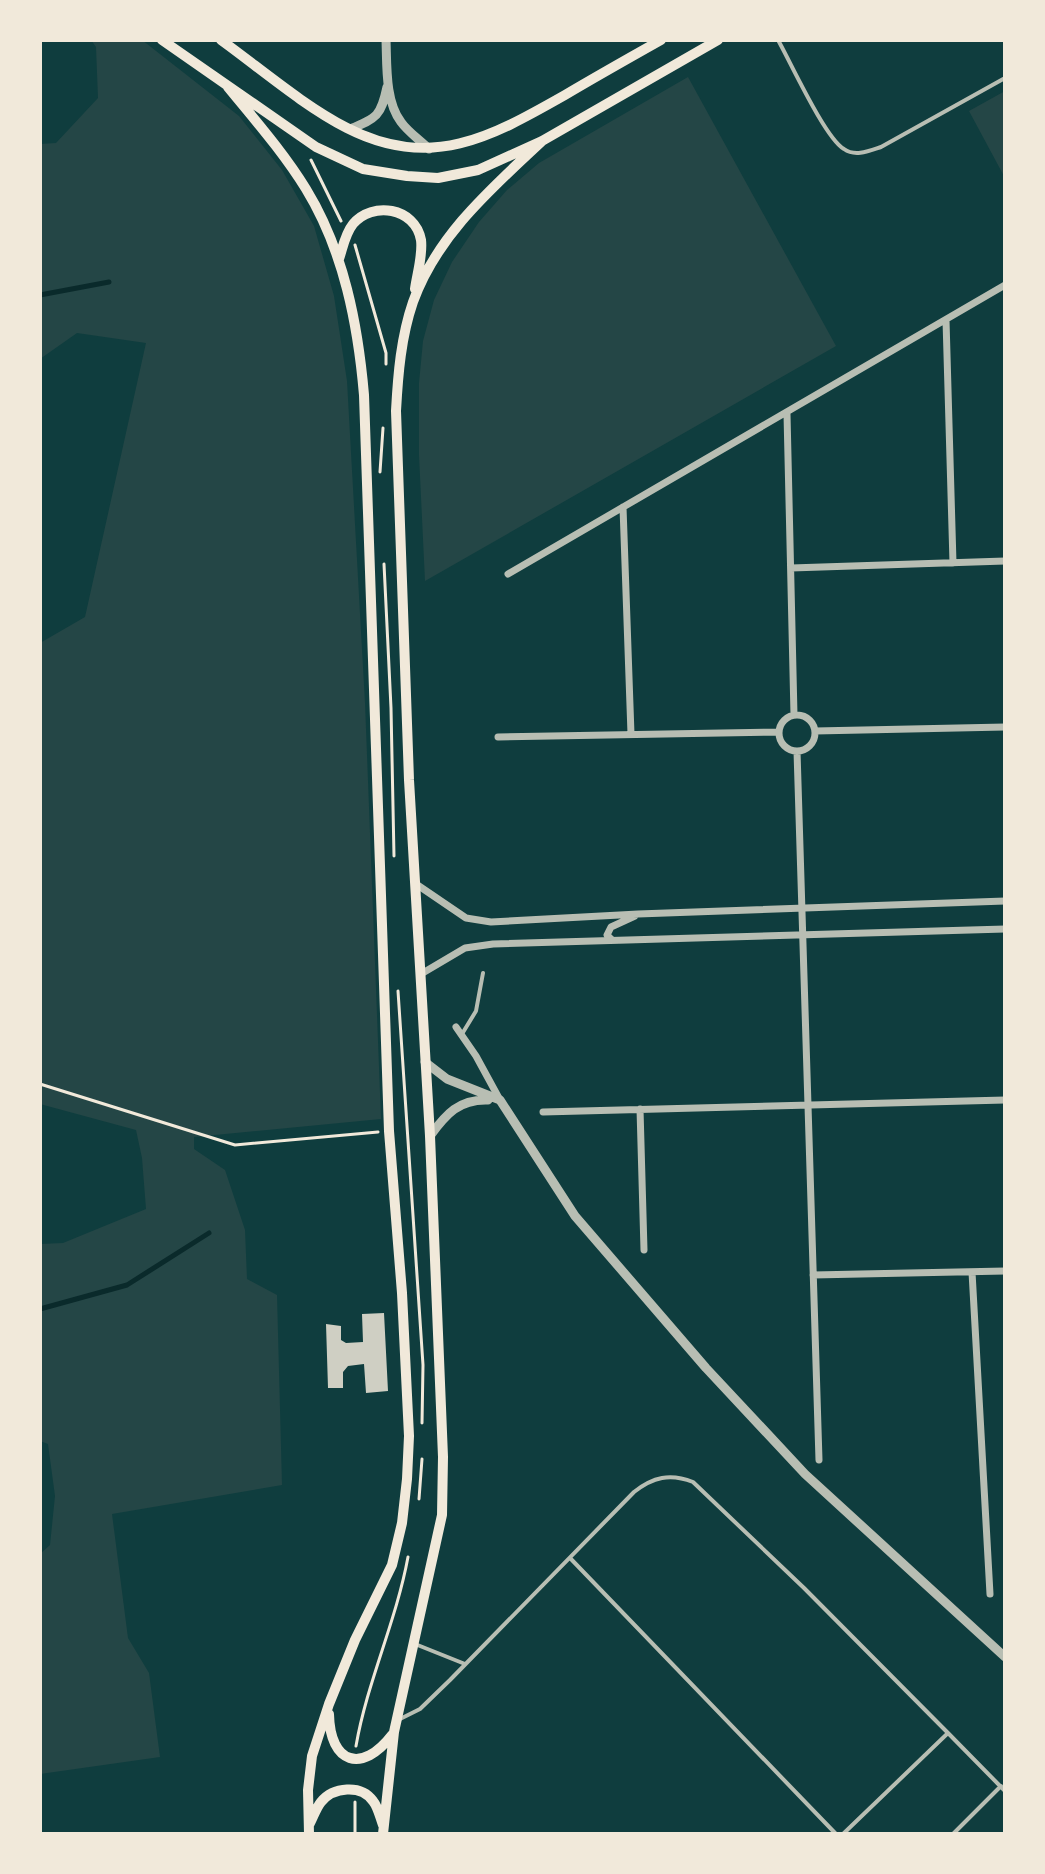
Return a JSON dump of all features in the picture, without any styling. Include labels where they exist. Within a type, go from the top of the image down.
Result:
[{"type":"main road","points":[[162,40],[316,147],[363,169],[438,178],[478,170],[542,141],[718,40]]},
{"type":"main road","points":[[221,40],[350,129],[394,145],[429,149],[488,136],[523,120],[661,40]]},
{"type":"main road","points":[[228,87],[307,190],[339,259],[360,350],[364,395],[389,1131],[409,1436],[402,1523],[392,1565],[355,1640],[312,1756],[308,1830]]},
{"type":"main road","points":[[413,303],[443,246],[473,208],[542,141]]},
{"type":"main road","points":[[339,259],[347,233],[364,214],[373,210],[399,212],[411,221],[421,238],[413,303],[399,363],[396,411],[409,780],[430,1136],[443,1457],[442,1515],[395,1727],[384,1830]]},
{"type":"main road","points":[[329,1704],[329,1735],[342,1754],[354,1759],[373,1754],[395,1727]]},
{"type":"main road","points":[[308,1830],[322,1801],[334,1792],[355,1789],[373,1800],[384,1830]]},
{"type":"street","points":[[386,40],[388,84],[400,121],[429,149]]},
{"type":"street","points":[[350,129],[380,113],[388,84]]},
{"type":"street","points":[[508,574],[1005,285]]},
{"type":"street","points":[[946,320],[953,563]]},
{"type":"street","points":[[787,414],[794,715]]},
{"type":"street","points":[[623,507],[631,734]]},
{"type":"street","points":[[791,568],[1005,561]]},
{"type":"street","points":[[794,715],[805,717],[815,731],[808,748],[797,751],[782,743],[779,732],[784,721],[794,715]]},
{"type":"street","points":[[815,731],[1005,727]]},
{"type":"street","points":[[498,737],[779,732]]},
{"type":"street","points":[[797,751],[819,1460]]},
{"type":"street","points":[[416,884],[466,918],[491,922],[1005,901]]},
{"type":"street","points":[[612,940],[607,935],[611,927],[638,914]]},
{"type":"street","points":[[421,974],[465,948],[493,944],[1005,929]]},
{"type":"street","points":[[459,1031],[575,1216],[706,1368],[805,1474],[1005,1657]]},
{"type":"street","points":[[425,1062],[447,1079],[500,1100]]},
{"type":"street","points":[[430,1136],[452,1109],[464,1102],[500,1100]]},
{"type":"street","points":[[543,1112],[1005,1100]]},
{"type":"street","points":[[640,1109],[644,1250]]},
{"type":"street","points":[[813,1275],[1005,1271]]},
{"type":"street","points":[[972,1272],[990,1594]]},
{"type":"lane","points":[[778,40],[830,134],[844,150],[860,154],[881,147],[1005,78]]},
{"type":"lane","points":[[459,1031],[476,1011],[483,973]]},
{"type":"lane","points":[[395,1727],[420,1709],[645,1483],[678,1476],[693,1482],[804,1588],[1003,1789],[953,1834]]},
{"type":"lane","points":[[570,1558],[836,1834]]},
{"type":"lane","points":[[414,1643],[465,1664]]},
{"type":"lane","points":[[843,1834],[948,1733]]},
{"type":"path","points":[[40,1084],[235,1145],[389,1131]]},
{"type":"shaded area","points":[[91,40],[142,40],[239,116],[282,170],[314,226],[334,296],[347,381],[365,703],[381,1119],[194,1137],[194,1149],[225,1170],[245,1230],[247,1279],[277,1295],[282,1485],[112,1514],[128,1638],[149,1673],[160,1757],[40,1774],[40,1554],[50,1545],[55,1496],[48,1444],[40,1441],[40,1244],[63,1243],[146,1209],[142,1158],[136,1130],[40,1104],[40,643],[85,617],[146,343],[77,333],[40,359],[40,144],[56,143],[98,98],[96,47]]},
{"type":"shaded area","points":[[688,77],[836,346],[425,581],[419,383],[423,341],[434,300],[452,262],[479,222],[507,190],[539,163]]},
{"type":"shaded area","points":[[1005,91],[1005,178],[969,111]]},
{"type":"building","points":[[384,1313],[388,1391],[366,1393],[364,1364],[348,1366],[343,1372],[343,1388],[328,1388],[326,1324],[341,1326],[341,1340],[346,1343],[363,1342],[362,1314]]},
{"type":"waterway","points":[[40,295],[109,282]]},
{"type":"waterway","points":[[40,1309],[127,1285],[209,1233]]}]
